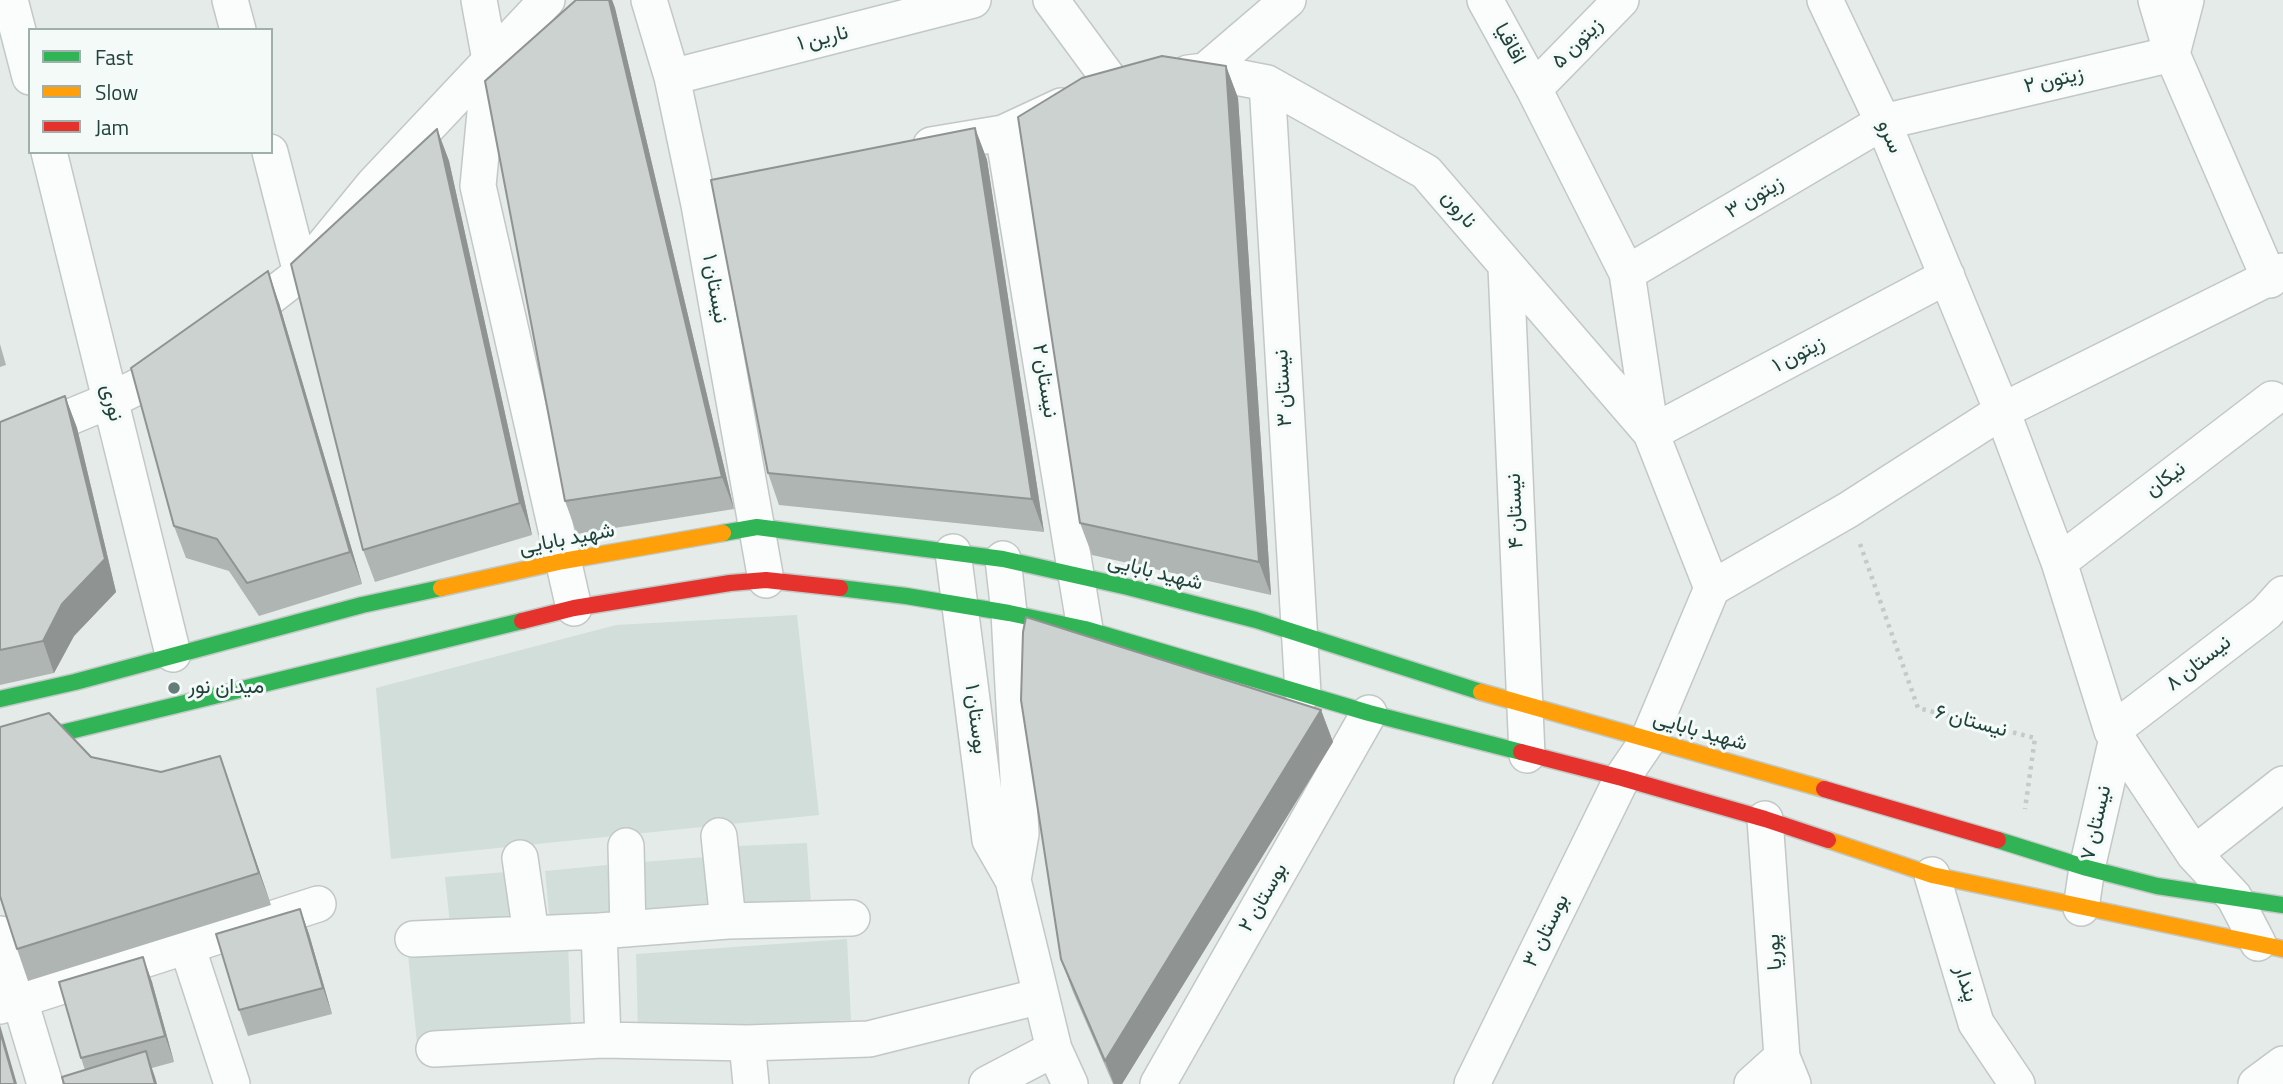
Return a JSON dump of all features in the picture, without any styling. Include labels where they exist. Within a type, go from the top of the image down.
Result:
[{"type":"main road","name":"شهید بابایی","points":[[0,699],[75,682],[362,605],[564,561],[757,527],[1003,559],[1076,575],[1244,617],[1524,706],[1949,824],[2087,868],[2157,886],[2283,905]]},
{"type":"main road","points":[[0,748],[574,608],[730,583],[766,580],[906,596],[1086,629],[1369,713],[1622,778],[1765,819],[1932,875],[2271,946]]},
{"type":"street","points":[[10,0],[28,69]]},
{"type":"street","points":[[230,0],[237,28]]},
{"type":"street","points":[[479,0],[490,60],[478,186],[574,608]]},
{"type":"street","points":[[0,446],[111,400],[183,363],[301,273],[373,185],[547,0]]},
{"type":"street","name":"نیستان ۱","points":[[649,0],[672,77],[699,205],[766,580]]},
{"type":"street","name":"نارین ۱","points":[[672,77],[973,0]]},
{"type":"street","points":[[1051,0],[1134,80]]},
{"type":"street","points":[[901,151],[1003,133],[1134,80],[1205,71],[1288,0]]},
{"type":"street","name":"اقاقیا","points":[[1485,0],[1534,89],[1627,273],[1651,433]]},
{"type":"street","name":"زیتون ۵","points":[[1534,89],[1621,0]]},
{"type":"street","name":"سرو","points":[[1825,0],[1883,122],[2002,411],[2059,562],[2115,735]]},
{"type":"street","points":[[1651,433],[1712,587],[1848,510],[2002,411],[2276,275],[2172,54],[2156,0]]},
{"type":"street","points":[[2172,54],[2186,0]]},
{"type":"street","name":"زیتون ۲","points":[[1883,122],[2172,54]]},
{"type":"street","name":"نارون","points":[[1205,71],[1267,83],[1426,172],[1651,433]]},
{"type":"street","name":"نیستان ۳","points":[[1267,83],[1303,693]]},
{"type":"street","name":"زیتون ۳","points":[[1627,273],[1883,122]]},
{"type":"street","name":"نیستان ۲","points":[[1003,133],[1086,629]]},
{"type":"street","name":"نوری","points":[[49,154],[173,654]]},
{"type":"street","points":[[271,154],[301,273]]},
{"type":"street","points":[[699,205],[787,181]]},
{"type":"street","name":"نیستان ۴","points":[[1506,267],[1527,755]]},
{"type":"street","name":"زیتون ۱","points":[[1651,433],[1947,276]]},
{"type":"street","name":"نیکان","points":[[2059,562],[2272,399]]},
{"type":"street","name":"بوستان ۱","points":[[953,552],[990,840],[1013,880],[1054,1049],[1070,1084]]},
{"type":"street","name":"بوستان ۱","points":[[1003,559],[1009,613],[1020,834],[1013,880]]},
{"type":"street","name":"بوستان ۳","points":[[1472,1084],[1622,778],[1648,740],[1712,587]]},
{"type":"street","name":"نیستان ۸","points":[[2115,735],[2266,613],[2283,594]]},
{"type":"street","name":"بوستان ۲","points":[[1158,1084],[1369,713]]},
{"type":"street","points":[[2115,735],[2194,854],[2234,897],[2271,946]]},
{"type":"street","name":"نیستان ۷","points":[[2081,908],[2115,735]]},
{"type":"street","points":[[2194,854],[2283,784]]},
{"type":"street","name":"پوریا","points":[[1765,819],[1788,1070]]},
{"type":"street","points":[[719,836],[728,921]]},
{"type":"street","points":[[603,1040],[626,845]]},
{"type":"street","points":[[520,858],[531,934]]},
{"type":"street","name":"پندار","points":[[1932,875],[1976,1023],[2017,1084]]},
{"type":"street","points":[[10,1003],[318,904]]},
{"type":"street","points":[[413,939],[614,930],[728,921],[852,918]]},
{"type":"street","points":[[0,934],[10,1003],[46,1084]]},
{"type":"street","points":[[187,946],[232,1084]]},
{"type":"street","points":[[434,1049],[603,1040],[747,1043],[869,1039],[1041,996]]},
{"type":"street","points":[[747,1043],[751,1084]]},
{"type":"street","points":[[987,1084],[1054,1049]]},
{"type":"street","points":[[2256,1084],[2283,1064]]},
{"type":"street","points":[[1752,1084],[1788,1070]]},
{"type":"path","name":"نیستان ۶","points":[[1848,510],[1918,708],[2035,738],[2020,846]]},
{"type":"shaded area","points":[[797,615],[819,815],[391,859],[376,688],[616,625]]},
{"type":"shaded area","points":[[807,843],[811,904],[739,909],[737,846]]},
{"type":"shaded area","points":[[706,857],[712,913],[644,914],[642,862]]},
{"type":"shaded area","points":[[607,865],[615,919],[550,923],[545,871]]},
{"type":"shaded area","points":[[506,872],[512,932],[451,934],[445,877]]},
{"type":"shaded area","points":[[847,939],[851,1020],[638,1033],[636,954]]},
{"type":"shaded area","points":[[568,941],[571,1029],[417,1043],[408,955]]},
{"type":"building","points":[[576,0],[609,0],[722,477],[565,501],[485,81]]},
{"type":"building","points":[[1162,56],[1226,66],[1259,562],[1080,523],[1018,117],[1082,78]]},
{"type":"building","points":[[975,128],[1032,499],[768,473],[711,180]]},
{"type":"building","points":[[437,129],[520,503],[363,550],[291,264]]},
{"type":"building","points":[[268,271],[350,552],[247,583],[217,539],[174,526],[131,368]]},
{"type":"building","points":[[65,396],[105,559],[62,604],[43,641],[0,650],[0,422]]},
{"type":"building","points":[[1026,617],[1321,710],[1105,1061],[1061,959],[1021,700]]},
{"type":"building","points":[[49,713],[91,757],[161,772],[220,756],[259,873],[17,949],[0,896],[0,727]]},
{"type":"building","points":[[300,909],[323,988],[239,1010],[216,934]]},
{"type":"building","points":[[143,957],[165,1036],[81,1058],[59,982]]},
{"type":"building","points":[[0,1031],[15,1084],[0,1084]]},
{"type":"building","points":[[146,1051],[155,1084],[64,1084],[62,1077]]},
{"type":"traffic: fast","points":[[723,533],[757,527],[1003,559],[1256,620],[1481,692]]},
{"type":"traffic: fast","points":[[0,699],[75,682],[362,605],[441,588]]},
{"type":"traffic: fast","points":[[840,588],[1009,613],[1085,629],[1369,713],[1521,752]]},
{"type":"traffic: fast","points":[[0,748],[522,621]]},
{"type":"traffic: fast","points":[[1998,840],[2087,868],[2157,886],[2283,905]]},
{"type":"traffic: slow","points":[[441,588],[563,561],[723,533]]},
{"type":"traffic: slow","points":[[1481,692],[1824,789]]},
{"type":"traffic: slow","points":[[1828,840],[1932,875],[2283,949]]},
{"type":"traffic: jam","points":[[522,621],[574,608],[730,583],[766,580],[840,588]]},
{"type":"traffic: jam","points":[[1521,752],[1622,778],[1828,840]]},
{"type":"traffic: jam","points":[[1824,789],[1998,840]]},
{"type":"place","name":"میدان نور","points":[[174,688]]}]
